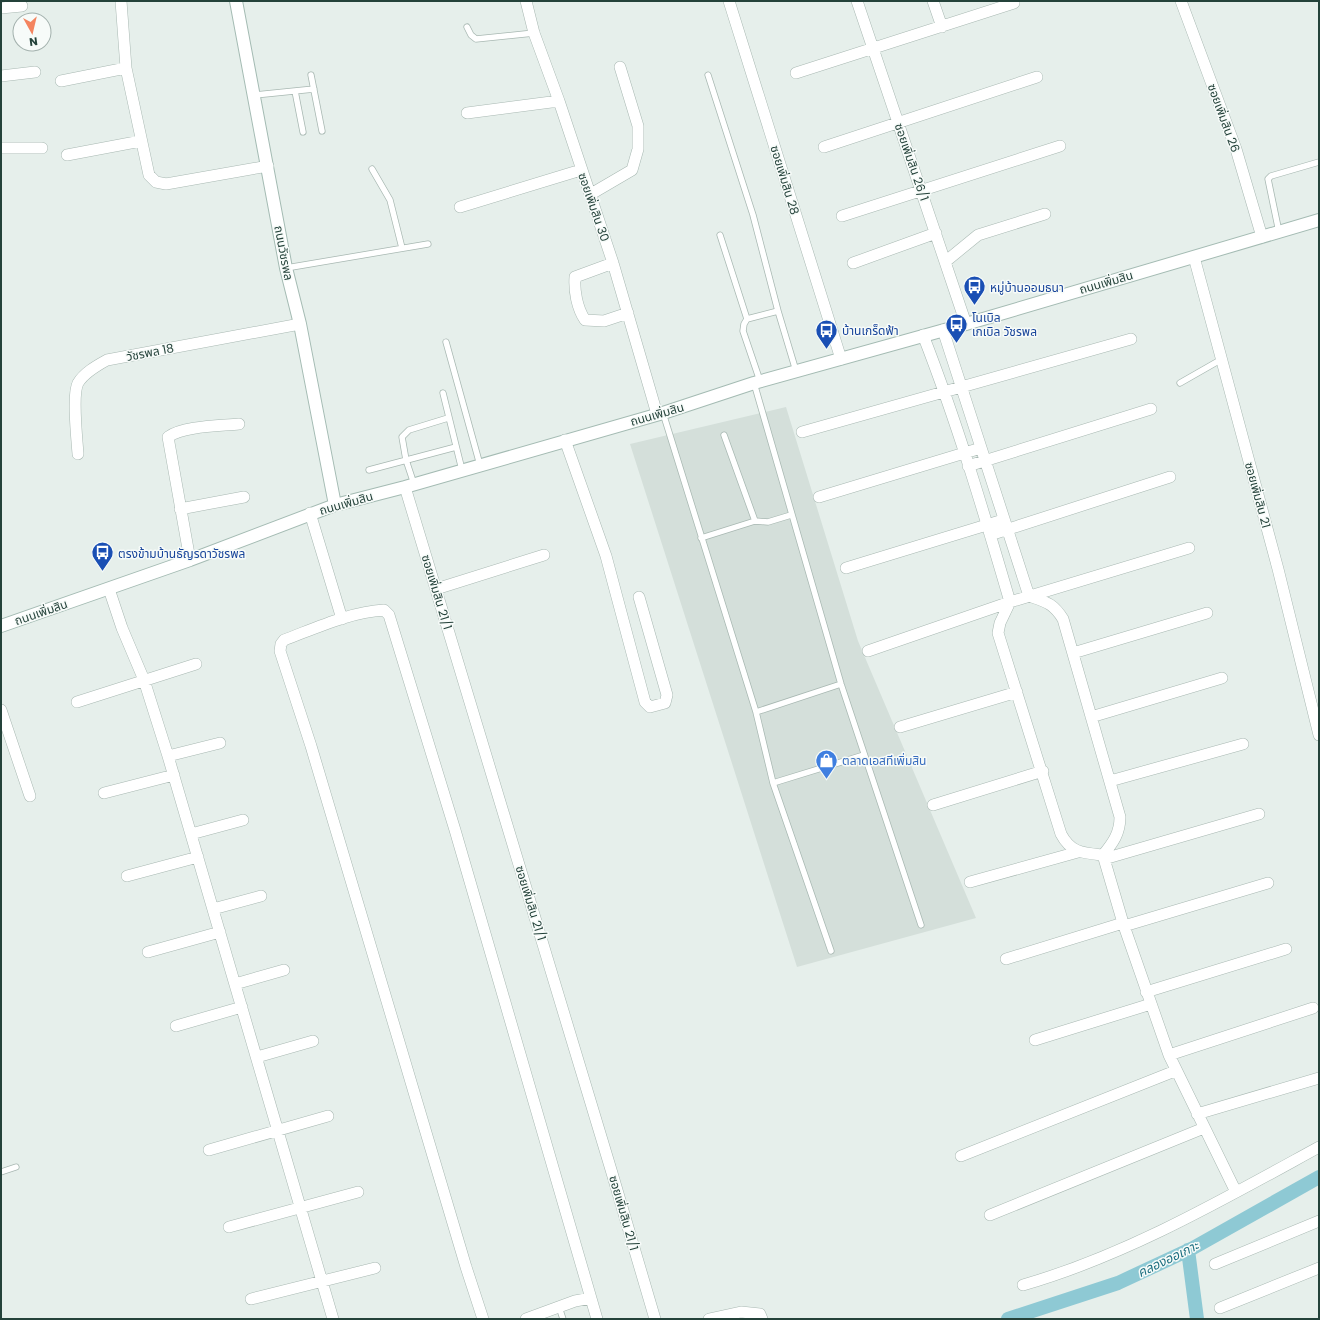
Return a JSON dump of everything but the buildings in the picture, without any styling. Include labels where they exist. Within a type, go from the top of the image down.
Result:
[{"type":"street","points":[[121,1],[126,68],[149,175],[156,182],[166,184],[268,166]]},
{"type":"street","name":"ถนนวัชรพล","points":[[236,1],[255,95],[286,268],[300,324],[335,505]]},
{"type":"street","name":"ซอยเพิ่มสิน 30","points":[[526,1],[534,33],[559,101],[581,170],[591,194],[660,414]]},
{"type":"street","name":"ซอยเพิ่มสิน 28","points":[[729,1],[841,359]]},
{"type":"street","name":"ซอยเพิ่มสิน 26/1","points":[[857,1],[966,324]]},
{"type":"street","points":[[933,1],[942,27]]},
{"type":"street","name":"ซอยเพิ่มสิน 26","points":[[1181,1],[1236,149],[1262,237]]},
{"type":"street","points":[[796,73],[1014,3]]},
{"type":"street","points":[[1,8],[22,6]]},
{"type":"street","points":[[591,194],[632,170],[638,149],[638,126],[620,67]]},
{"type":"street","points":[[61,81],[126,68]]},
{"type":"street","points":[[1,76],[35,72]]},
{"type":"street","points":[[824,147],[1037,77]]},
{"type":"street","points":[[467,113],[559,101]]},
{"type":"street","points":[[67,155],[141,142]]},
{"type":"street","points":[[842,216],[1060,146]]},
{"type":"street","points":[[1,148],[42,148]]},
{"type":"street","points":[[460,207],[581,170]]},
{"type":"street","points":[[945,262],[978,235],[1046,214]]},
{"type":"street","name":"ถนนเพิ่มสิน","points":[[1,626],[190,560],[310,513],[335,505],[660,414],[757,382],[966,324],[1319,220]]},
{"type":"street","points":[[853,263],[936,233]]},
{"type":"street","name":"ซอยเพิ่มสิน 21","points":[[1194,257],[1222,359],[1319,735]]},
{"type":"street","points":[[613,263],[575,277],[575,292],[581,314],[584,320],[600,321],[628,313]]},
{"type":"street","name":"วัชรพล 18","points":[[78,454],[75,394],[77,384],[84,375],[107,360],[300,324]]},
{"type":"street","points":[[944,330],[1005,525],[1029,596]]},
{"type":"street","points":[[923,335],[964,453],[1010,602],[1000,623],[998,633],[1043,770],[1061,834],[1066,843],[1078,852],[1103,857],[1259,814]]},
{"type":"street","points":[[802,432],[1131,339]]},
{"type":"street","points":[[968,466],[1151,409]]},
{"type":"street","points":[[190,560],[168,437],[174,433],[188,430],[239,424]]},
{"type":"street","points":[[565,440],[606,556],[645,702],[650,707],[665,703],[667,696],[638,597]]},
{"type":"street","points":[[819,497],[981,448]]},
{"type":"street","points":[[846,568],[989,530],[1170,477]]},
{"type":"street","name":"ซอยเพิ่มสิน 21/1","points":[[409,485],[436,589],[654,1319]]},
{"type":"street","points":[[180,509],[244,496]]},
{"type":"street","points":[[310,513],[342,619]]},
{"type":"street","points":[[868,651],[1010,602],[1189,548]]},
{"type":"street","points":[[436,589],[544,555]]},
{"type":"street","points":[[109,589],[122,628],[144,680],[174,775],[333,1319]]},
{"type":"street","points":[[1029,596],[1047,602],[1056,608],[1063,619],[1120,817],[1120,828],[1114,842],[1103,857]]},
{"type":"street","points":[[483,1319],[311,746],[280,650],[281,644],[284,640],[342,619],[374,611],[384,610],[389,615],[456,830],[597,1319]]},
{"type":"street","points":[[1073,653],[1207,612]]},
{"type":"street","points":[[76,702],[196,664]]},
{"type":"street","points":[[1091,717],[1222,678]]},
{"type":"street","points":[[900,727],[1017,692]]},
{"type":"street","points":[[1,710],[30,796]]},
{"type":"street","points":[[168,756],[220,743]]},
{"type":"street","points":[[1110,782],[1243,744]]},
{"type":"street","points":[[933,805],[1043,770]]},
{"type":"street","points":[[104,793],[174,775]]},
{"type":"street","points":[[191,834],[243,820]]},
{"type":"street","points":[[970,882],[1078,852]]},
{"type":"street","points":[[127,876],[198,857]]},
{"type":"street","points":[[1103,857],[1146,992],[1175,1071],[1236,1192]]},
{"type":"street","points":[[1006,959],[1268,883]]},
{"type":"street","points":[[213,909],[261,896]]},
{"type":"street","points":[[148,952],[220,932]]},
{"type":"street","points":[[1146,992],[1286,949]]},
{"type":"street","points":[[235,984],[284,970]]},
{"type":"street","points":[[1035,1040],[1151,1004]]},
{"type":"street","points":[[176,1026],[242,1007]]},
{"type":"street","points":[[1169,1055],[1312,1008]]},
{"type":"street","points":[[257,1057],[313,1041]]},
{"type":"street","points":[[961,1156],[1175,1071]]},
{"type":"street","points":[[1197,1114],[1319,1078]]},
{"type":"street","points":[[210,1150],[328,1116]]},
{"type":"street","points":[[990,1215],[1204,1128]]},
{"type":"street","points":[[1023,1285],[1084,1265],[1185,1218],[1319,1147]]},
{"type":"street","points":[[229,1227],[358,1192]]},
{"type":"street","points":[[1215,1264],[1319,1221]]},
{"type":"street","points":[[251,1299],[375,1268]]},
{"type":"street","points":[[1220,1308],[1319,1268]]},
{"type":"street","points":[[526,1319],[592,1298]]},
{"type":"street","points":[[709,1319],[741,1312],[760,1314],[762,1319]]},
{"type":"lane","points":[[467,27],[471,35],[476,39],[534,33]]},
{"type":"lane","points":[[708,74],[753,215],[778,311],[796,371]]},
{"type":"lane","points":[[311,75],[322,131]]},
{"type":"lane","points":[[255,95],[314,89]]},
{"type":"lane","points":[[295,91],[303,132]]},
{"type":"lane","points":[[1279,232],[1268,179],[1271,176],[1319,162]]},
{"type":"lane","points":[[372,169],[390,200],[402,248]]},
{"type":"lane","points":[[720,235],[747,320]]},
{"type":"lane","points":[[286,268],[428,244]]},
{"type":"lane","points":[[778,311],[747,320],[744,324],[743,332],[791,515],[841,684],[921,925]]},
{"type":"lane","points":[[446,342],[480,465]]},
{"type":"lane","points":[[1180,383],[1222,359]]},
{"type":"lane","points":[[442,394],[462,470]]},
{"type":"lane","points":[[660,414],[756,712],[773,782],[830,951]]},
{"type":"lane","points":[[409,485],[402,441],[404,433],[448,418]]},
{"type":"lane","points":[[724,435],[755,521]]},
{"type":"lane","points":[[369,470],[456,447]]},
{"type":"lane","points":[[701,538],[755,521],[768,522],[791,515]]},
{"type":"lane","points":[[756,712],[841,684]]},
{"type":"lane","points":[[773,782],[864,755]]},
{"type":"lane","points":[[1,1172],[16,1167]]},
{"type":"lane","points":[[560,1307],[563,1319]]},
{"type":"shaded area","name":"ตลาดเอสทีเพิ่มสิน","points":[[786,407],[858,641],[976,918],[797,967],[630,444]]},
{"type":"waterway","name":"คลองออเกาะ","points":[[1008,1319],[1118,1283],[1193,1248],[1319,1177]]},
{"type":"waterway","points":[[1188,1250],[1197,1319]]},
{"type":"place","name":"หมู่บ้านออมธนา","points":[[974,306]]},
{"type":"place","name":"โนเบิล เกเบิล วัชรพล","points":[[957,344]]},
{"type":"place","name":"บ้านเกร็ดฟ้า","points":[[827,350]]},
{"type":"place","name":"ตรงข้ามบ้านธัญรดาวัชรพล","points":[[102,572]]},
{"type":"place","name":"ตลาดเอสทีเพิ่มสิน","points":[[827,780]]}]
